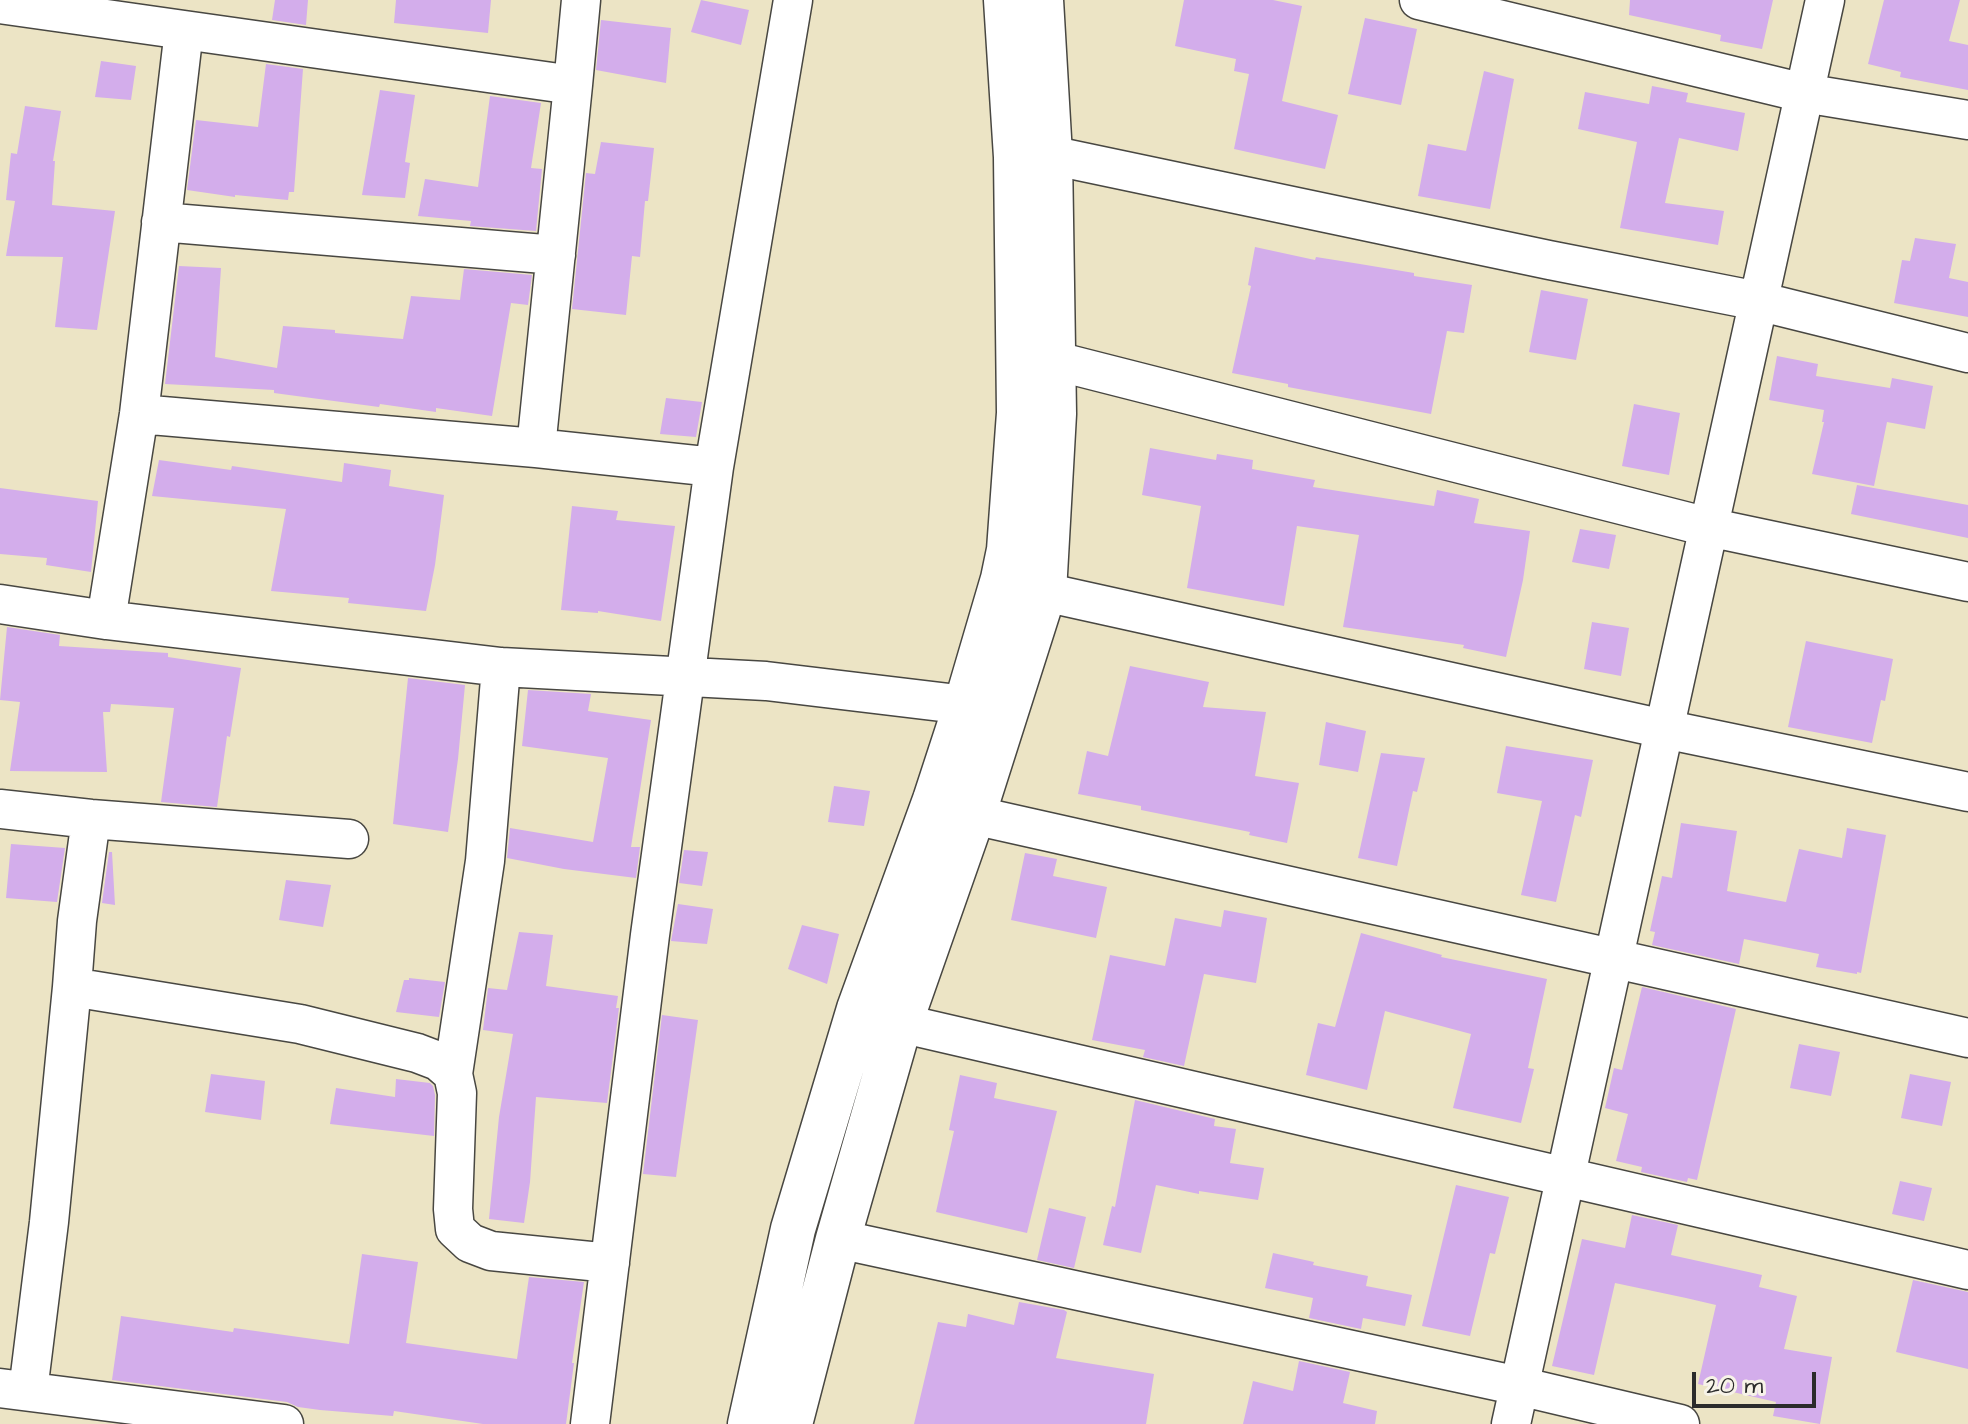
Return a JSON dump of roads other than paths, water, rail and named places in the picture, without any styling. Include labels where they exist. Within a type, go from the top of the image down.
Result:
[{"type":"main road","points":[[750,1424],[793,1229],[823,1126],[859,1009],[966,705],[1009,550],[1019,413],[1016,157],[1006,0]]},
{"type":"main road","points":[[790,1424],[838,1239],[900,1023],[973,815],[1044,592],[1054,414],[1050,155],[1041,0]]},
{"type":"street","points":[[536,448],[581,0]]},
{"type":"street","points":[[590,1424],[684,676],[714,467],[793,0]]},
{"type":"street","points":[[1419,0],[1804,93],[1968,120]]},
{"type":"street","points":[[1511,1424],[1825,0]]},
{"type":"street","points":[[0,4],[573,85]]},
{"type":"street","points":[[106,620],[139,414],[184,30]]},
{"type":"street","points":[[1050,155],[1758,301],[1968,353]]},
{"type":"street","points":[[161,222],[556,255]]},
{"type":"street","points":[[1052,360],[1708,527],[1968,582]]},
{"type":"street","points":[[139,414],[536,448],[714,467]]},
{"type":"street","points":[[1044,592],[1664,729],[1968,792]]},
{"type":"street","points":[[0,604],[106,620],[501,667],[766,681],[966,705]]},
{"type":"street","points":[[501,667],[485,861],[453,1074],[457,1093],[455,1229],[470,1243],[491,1251],[610,1263]]},
{"type":"street","points":[[0,809],[349,839]]},
{"type":"street","points":[[973,815],[1968,1038]]},
{"type":"street","points":[[91,819],[77,921],[49,1222],[14,1389],[284,1424]]},
{"type":"street","points":[[72,987],[300,1024],[417,1053],[438,1061],[453,1074]]},
{"type":"street","points":[[900,1023],[1968,1270]]},
{"type":"street","points":[[838,1239],[1519,1386],[1680,1424]]}]
